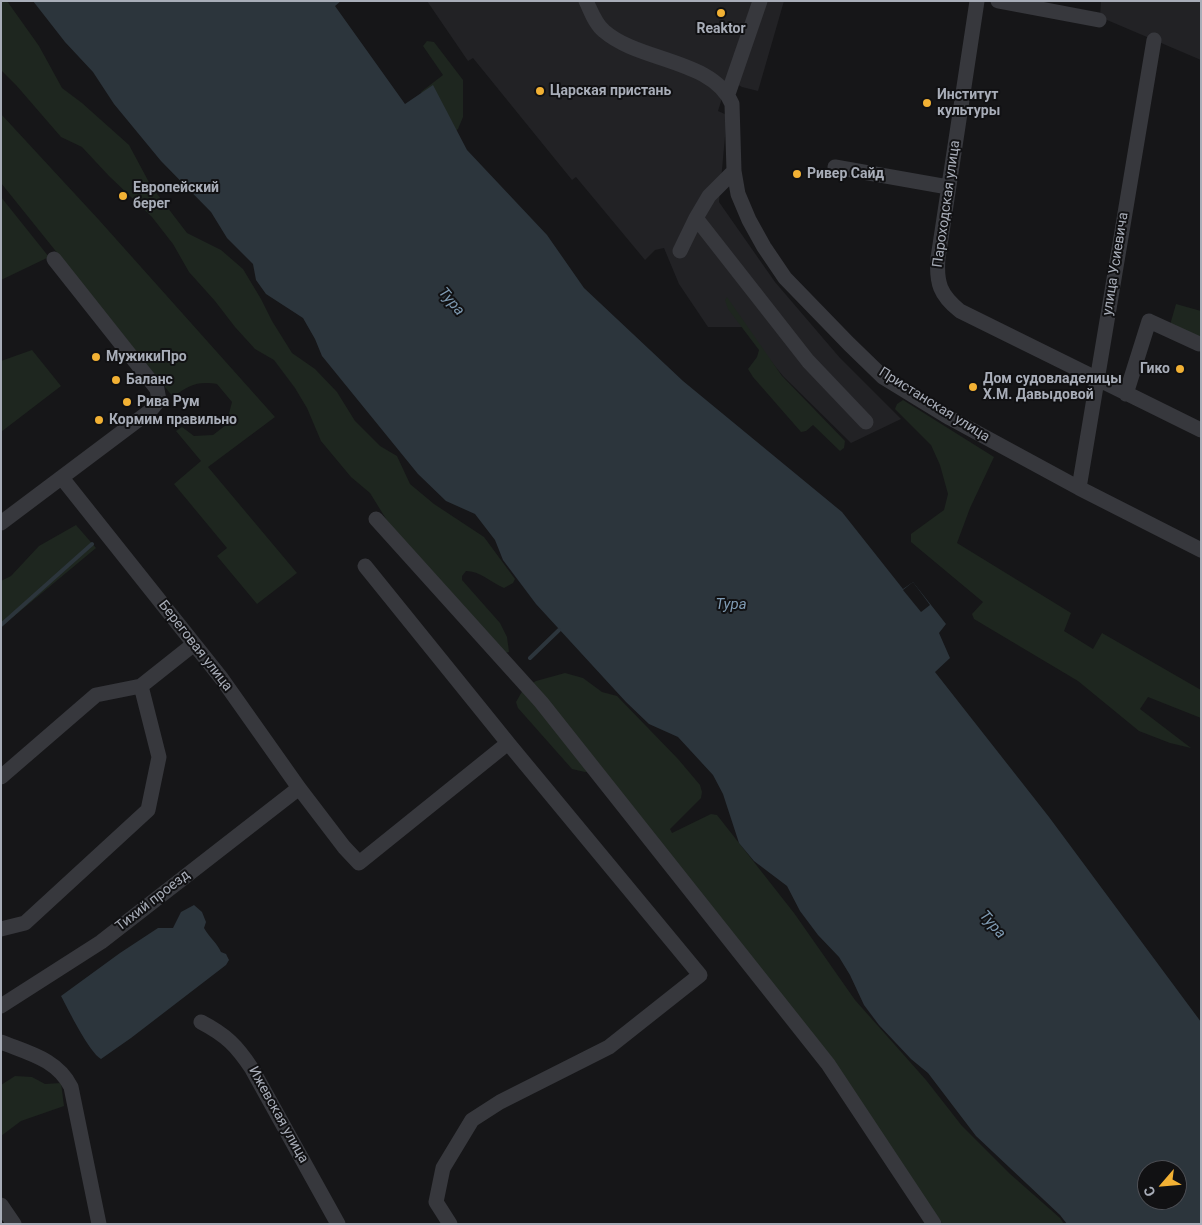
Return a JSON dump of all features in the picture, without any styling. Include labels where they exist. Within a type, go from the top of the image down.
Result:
[{"type":"street","points":[[586,1],[596,22],[603,31],[615,39],[629,47],[712,78],[728,94],[760,1]]},
{"type":"street","name":"Пароходская улица","points":[[977,1],[948,187],[937,272],[941,290],[949,302],[960,311],[1201,430]]},
{"type":"street","points":[[998,1],[1099,20]]},
{"type":"street","name":"улица Усиевича","points":[[1079,488],[1154,40]]},
{"type":"street","name":"Пристанская улица","points":[[728,94],[732,104],[734,171],[738,194],[764,248],[786,278],[883,377],[950,418],[1079,488],[1201,550]]},
{"type":"street","points":[[835,167],[948,187]]},
{"type":"street","points":[[680,251],[709,196],[734,171]]},
{"type":"street","points":[[696,218],[808,362],[866,422]]},
{"type":"street","points":[[1,523],[150,411],[159,400],[157,389],[54,259]]},
{"type":"street","points":[[1126,394],[1148,321],[1199,344]]},
{"type":"street","name":"Береговая улица","points":[[62,478],[222,679],[299,788],[359,863],[508,743]]},
{"type":"street","points":[[376,518],[541,702],[828,1064],[934,1224]]},
{"type":"street","points":[[365,566],[508,743],[700,975],[609,1047],[500,1102],[472,1120],[443,1168],[436,1202],[450,1224]]},
{"type":"street","points":[[1,777],[96,695],[141,686],[194,644]]},
{"type":"street","points":[[1,929],[25,923],[148,810],[159,757],[141,686]]},
{"type":"street","name":"Тихий проезд","points":[[1,1006],[100,942],[299,788]]},
{"type":"street","name":"Ижевская улица","points":[[201,1022],[224,1035],[239,1049],[252,1068],[338,1224]]},
{"type":"street","points":[[1,1042],[50,1062],[65,1076],[70,1087],[99,1224]]},
{"type":"street","points":[[1,1205],[14,1224]]},
{"type":"shaded area","points":[[1,1],[7,1],[39,46],[62,88],[82,103],[129,145],[151,186],[187,233],[221,250],[243,269],[292,353],[315,369],[337,392],[355,421],[380,446],[397,456],[410,484],[434,504],[484,537],[515,579],[513,583],[504,588],[471,571],[466,571],[462,576],[462,580],[500,623],[507,637],[509,652],[505,653],[391,527],[370,493],[351,477],[321,441],[307,408],[274,360],[255,349],[235,327],[189,272],[173,244],[152,217],[82,147],[61,137],[1,70]]},
{"type":"shaded area","points":[[427,1],[784,1],[758,91],[742,87],[728,79],[718,111],[727,115],[719,202],[775,282],[840,358],[901,419],[851,443],[783,376],[743,327],[708,327],[679,284],[664,248],[655,250],[645,260],[576,177],[572,180],[473,58],[468,61]]},
{"type":"shaded area","points":[[1101,1],[1201,1],[1201,60],[1100,17]]},
{"type":"shaded area","points":[[427,41],[434,42],[463,80],[463,117],[458,129],[453,133],[445,133],[421,92],[443,75],[423,46]]},
{"type":"shaded area","points":[[1,114],[99,220],[275,417],[208,467],[297,573],[257,604],[217,556],[227,548],[174,484],[201,461],[176,431],[182,427],[194,436],[213,435],[226,425],[232,402],[217,384],[210,383],[194,385],[173,397],[1,183]]},
{"type":"shaded area","points":[[1,197],[49,257],[1,280]]},
{"type":"shaded area","points":[[727,297],[782,376],[845,441],[844,448],[840,451],[813,425],[806,431],[801,432],[753,377],[748,369],[757,357],[759,350],[728,309],[725,300]]},
{"type":"shaded area","points":[[1176,304],[1201,311],[1199,340],[1170,325]]},
{"type":"shaded area","points":[[32,350],[61,386],[1,432],[1,361]]},
{"type":"shaded area","points":[[903,400],[994,457],[970,508],[957,543],[1071,613],[1064,631],[1093,649],[1102,633],[1201,690],[1201,718],[1148,697],[1140,709],[1191,748],[1170,743],[1139,731],[1078,681],[974,619],[972,614],[983,602],[911,542],[911,534],[944,510],[948,494],[940,465],[931,445],[895,409],[897,404]]},
{"type":"shaded area","points":[[76,525],[96,548],[1,627],[1,581],[11,576],[39,546]]},
{"type":"shaded area","points":[[565,673],[583,678],[602,692],[617,696],[678,759],[700,785],[701,798],[670,829],[672,833],[711,814],[717,815],[794,913],[855,1000],[926,1080],[962,1126],[1009,1173],[1060,1218],[1064,1224],[943,1224],[896,1159],[599,770],[585,772],[572,769],[518,708],[516,702],[524,688],[536,681]]},
{"type":"shaded area","points":[[15,1076],[32,1077],[45,1084],[61,1083],[64,1106],[21,1121],[1,1136],[1,1085]]},
{"type":"water","name":"Тура","points":[[33,1],[341,1],[335,6],[405,104],[433,85],[467,150],[547,235],[584,288],[683,381],[842,512],[903,589],[913,582],[946,624],[939,633],[950,658],[935,672],[1049,817],[1201,1022],[1201,1224],[1067,1224],[1060,1215],[976,1136],[928,1073],[911,1059],[879,1025],[864,1005],[839,957],[818,935],[800,911],[787,886],[754,861],[739,843],[723,794],[713,775],[678,737],[649,724],[626,702],[536,604],[503,560],[495,540],[475,514],[446,501],[418,474],[322,356],[303,318],[266,294],[256,280],[253,264],[227,238],[211,212],[161,161],[114,104],[93,72],[65,42]]},
{"type":"water","points":[[194,905],[202,912],[206,922],[204,928],[221,952],[226,954],[229,960],[226,965],[101,1059],[85,1040],[61,996],[158,928],[173,928],[181,912]]},
{"type":"pier","points":[[913,582],[930,605],[921,612],[903,590]]},
{"type":"waterway","points":[[1,625],[92,544]]},
{"type":"waterway","points":[[530,658],[559,630]]},
{"type":"place","name":"Reaktor","points":[[721,13]]},
{"type":"place","name":"Царская пристань","points":[[540,91]]},
{"type":"place","name":"Институт культуры","points":[[927,103]]},
{"type":"place","name":"Ривер Сайд","points":[[797,174]]},
{"type":"place","name":"Европейский берег","points":[[123,196]]},
{"type":"place","name":"МужикиПро","points":[[96,357]]},
{"type":"place","name":"Гико","points":[[1180,369]]},
{"type":"place","name":"Баланс","points":[[116,380]]},
{"type":"place","name":"Дом судовладелицы Х.М. Давыдовой","points":[[973,387]]},
{"type":"place","name":"Рива Рум","points":[[127,402]]},
{"type":"place","name":"Кормим правильно","points":[[99,420]]}]
